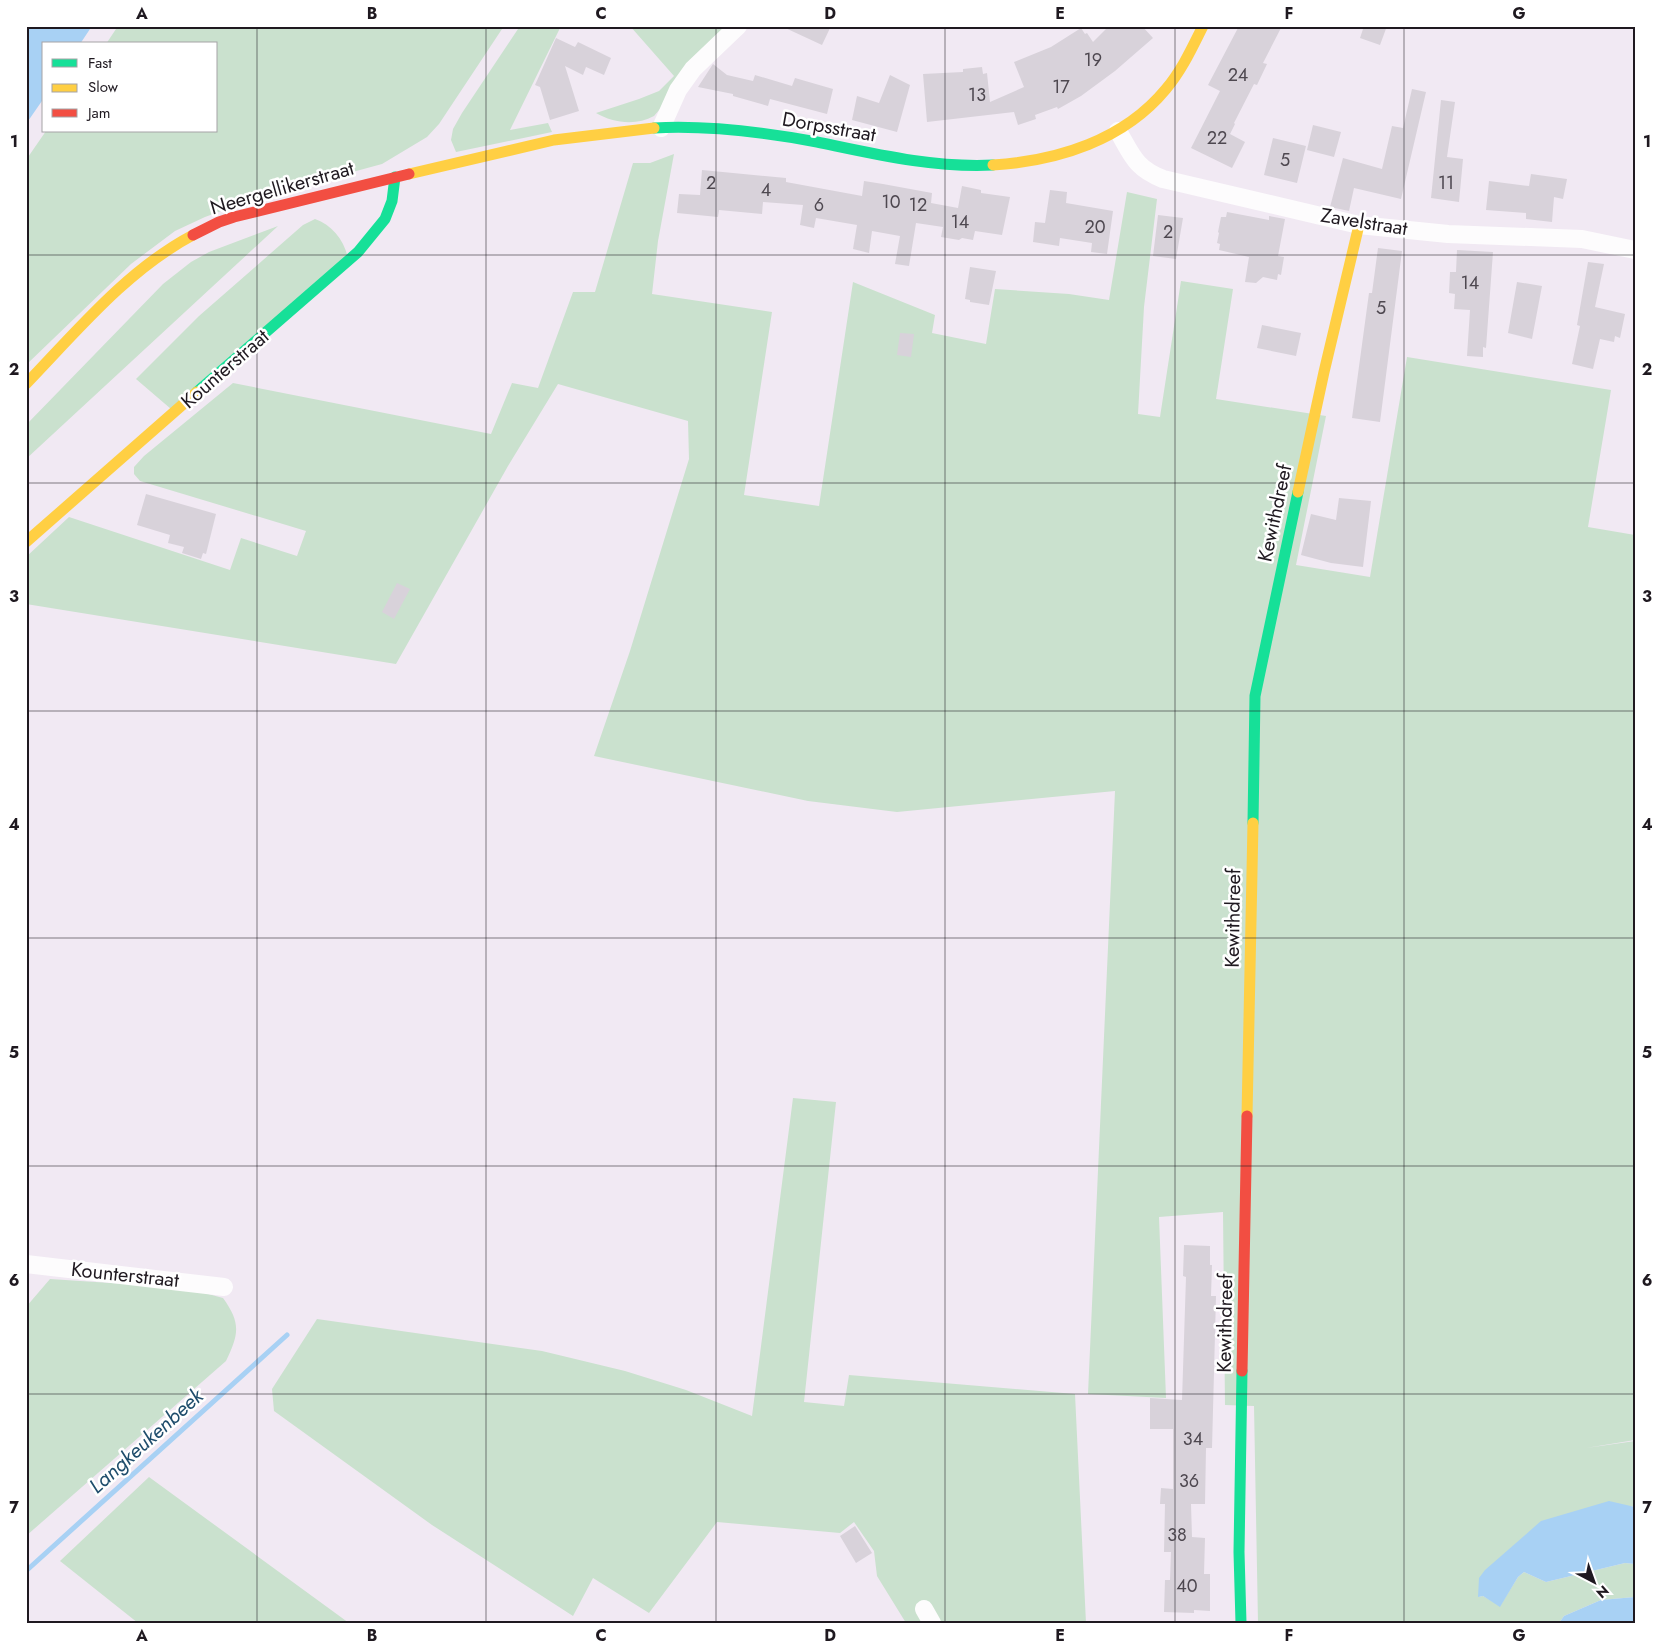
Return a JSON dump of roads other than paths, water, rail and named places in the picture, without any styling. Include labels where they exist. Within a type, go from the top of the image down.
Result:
[{"type":"street","points":[[661,128],[678,90],[693,69],[738,26]]},
{"type":"street","name":"Dorpsstraat","points":[[395,177],[554,140],[661,128],[717,128],[814,142],[913,161],[970,165],[1007,163],[1061,155],[1091,145],[1118,131],[1146,110],[1160,96],[1185,64],[1203,26]]},
{"type":"street","name":"Zavelstraat","points":[[1118,131],[1142,169],[1156,176],[1360,225],[1448,234],[1582,239],[1635,250]]},
{"type":"street","name":"Neergellikerstraat","points":[[26,384],[120,289],[158,257],[189,238],[219,222],[248,213],[395,177]]},
{"type":"street","name":"Kounterstraat","points":[[26,542],[358,252],[384,223],[395,195],[395,177]]},
{"type":"street","name":"Kewithdreef","points":[[1242,1623],[1239,1552],[1256,696],[1324,372],[1360,225]]},
{"type":"street","name":"Kounterstraat","points":[[26,1264],[224,1287]]},
{"type":"water","points":[[26,26],[92,26],[81,42],[42,42],[42,101],[26,124]]},
{"type":"water","points":[[1609,1501],[1635,1507],[1635,1564],[1625,1563],[1546,1582],[1524,1572],[1518,1577],[1500,1607],[1483,1596],[1478,1597],[1479,1578],[1485,1570],[1541,1521]]},
{"type":"water","points":[[1635,1597],[1635,1623],[1559,1623],[1564,1616],[1601,1600]]},
{"type":"waterway","name":"Langkeukenbeek","points":[[26,1571],[287,1335]]}]
